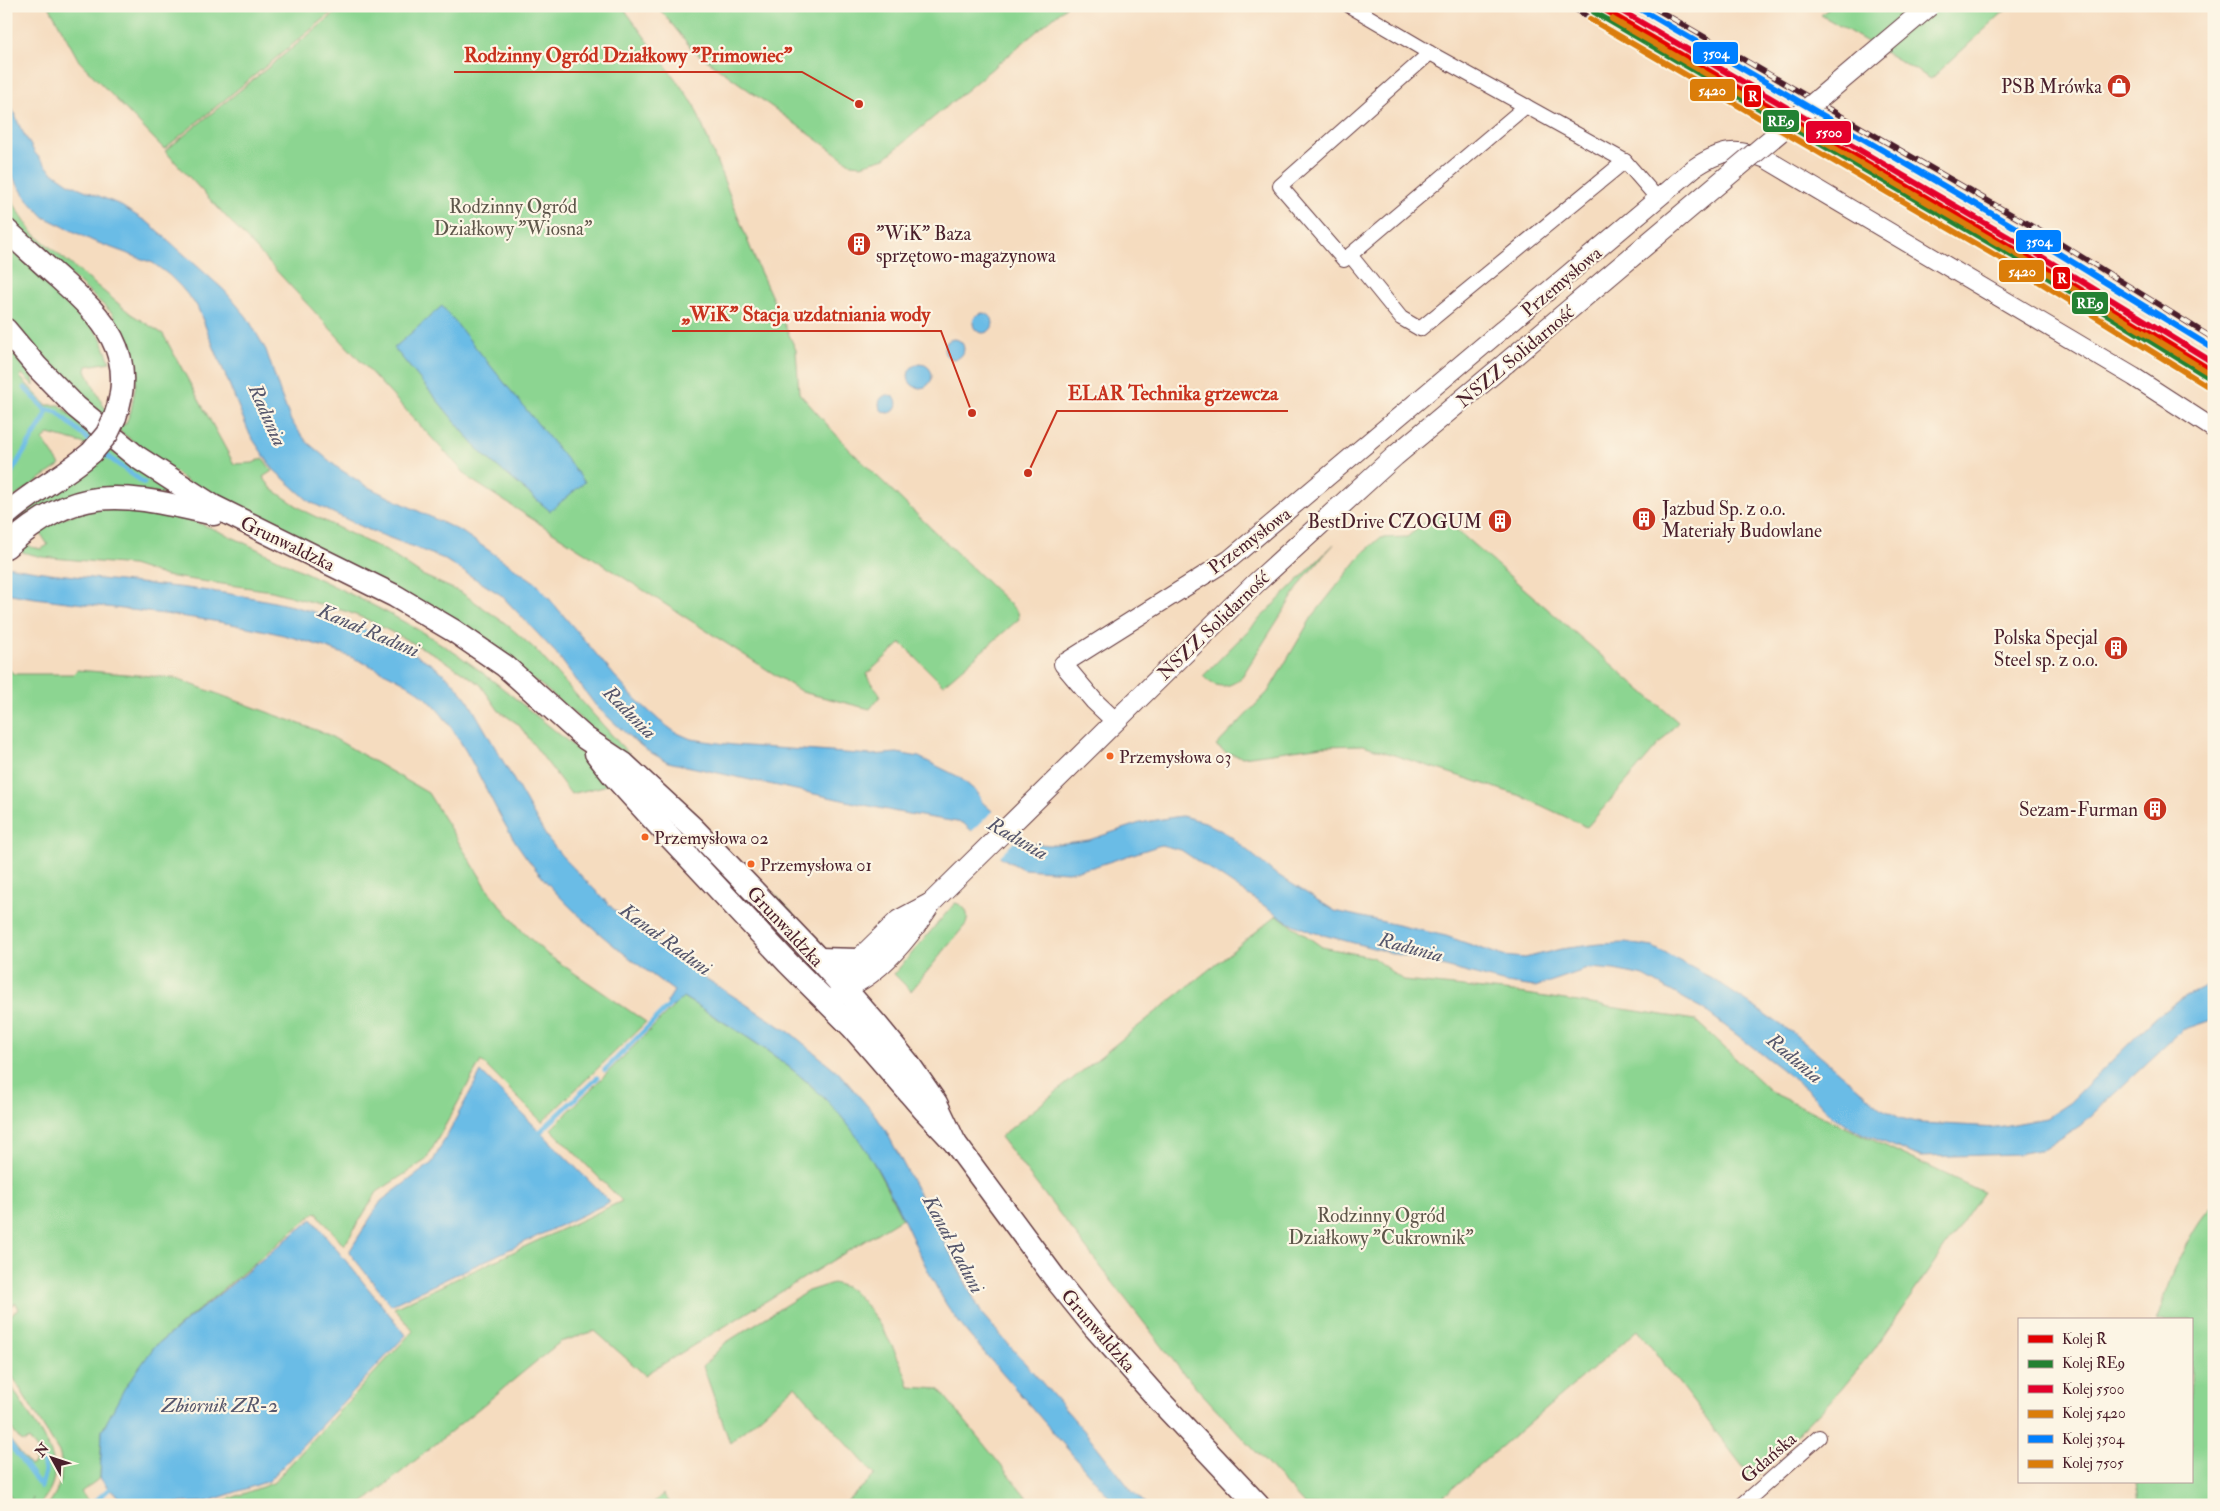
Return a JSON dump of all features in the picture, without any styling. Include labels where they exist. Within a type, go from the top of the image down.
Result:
[{"type":"main road","name":"NSZZ Solidarność","points":[[1115,721],[1330,513],[1929,6]]},
{"type":"main road","points":[[6,230],[92,308],[108,331],[118,354],[122,372],[122,389],[116,416],[107,434],[92,452],[73,467],[39,488],[6,515]]},
{"type":"main road","name":"Grunwaldzka","points":[[6,330],[56,388],[115,441],[182,488],[237,518],[394,596],[454,630],[505,666],[585,738],[624,764],[655,791],[817,957],[836,996]]},
{"type":"main road","points":[[12,541],[50,514],[68,506],[110,497],[150,500],[237,518]]},
{"type":"main road","points":[[836,996],[872,973],[912,933],[931,903],[1115,721]]},
{"type":"main road","name":"Grunwaldzka","points":[[585,738],[613,775],[836,996],[908,1063],[936,1103],[955,1143],[1051,1274],[1095,1328],[1159,1400],[1258,1505]]},
{"type":"main road","points":[[836,996],[858,960],[899,920],[931,903]]},
{"type":"main road","points":[[817,957],[858,960]]},
{"type":"street","points":[[1350,6],[1430,53],[1624,160],[1658,200]]},
{"type":"street","points":[[1430,53],[1280,186],[1344,260],[1526,106]]},
{"type":"street","name":"Przemysłowa","points":[[1115,721],[1094,701],[1063,664],[1230,559],[1658,200],[1710,158],[1730,152],[1747,151],[1766,159],[2134,377],[2214,429]]},
{"type":"street","points":[[1350,255],[1401,318],[1420,329],[1624,160]]},
{"type":"street","name":"Gdańska","points":[[1742,1505],[1819,1437]]},
{"type":"green space","points":[[49,6],[340,6],[164,149],[79,61]]},
{"type":"green space","name":"Rodzinny Ogród Działkowy \"Wiosna\"","points":[[344,6],[622,6],[693,103],[758,267],[796,350],[799,393],[849,449],[1018,612],[1019,619],[943,685],[901,643],[867,674],[880,696],[870,709],[802,692],[470,479],[165,151]]},
{"type":"green space","points":[[657,6],[1067,6],[885,158],[861,165],[851,164],[693,50]]},
{"type":"green space","points":[[1831,6],[1947,6],[1950,9],[1954,6],[2010,6],[1931,79],[1821,15]]},
{"type":"green space","points":[[6,192],[33,233],[131,314],[163,334],[234,464],[253,463],[263,458],[272,471],[263,477],[272,489],[306,512],[386,551],[422,575],[462,593],[505,623],[536,650],[635,761],[610,744],[541,685],[188,482],[99,416],[31,347],[6,316],[6,241],[72,301],[101,338],[110,362],[87,366],[86,371],[104,407],[125,425],[131,411],[136,382],[127,341],[112,313],[6,216]]},
{"type":"green space","points":[[6,345],[33,376],[34,386],[22,374],[20,377],[46,405],[60,405],[106,447],[176,496],[175,498],[131,490],[110,490],[89,492],[69,497],[31,516],[12,530],[31,547],[41,549],[48,545],[39,531],[50,525],[71,515],[105,507],[129,507],[172,514],[213,529],[370,604],[409,624],[446,647],[491,679],[563,737],[591,763],[608,783],[604,786],[571,794],[518,724],[499,711],[480,684],[438,656],[368,620],[348,612],[272,591],[166,576],[132,565],[42,557],[22,552],[6,543],[6,525],[11,520],[51,491],[83,472],[86,474],[102,460],[82,443],[49,434],[43,440],[60,465],[6,503]]},
{"type":"green space","points":[[1437,513],[1678,722],[1587,827],[1521,796],[1363,745],[1322,746],[1243,757],[1227,753],[1216,746],[1268,692],[1312,617],[1363,553],[1380,538],[1407,537]]},
{"type":"green space","points":[[1334,544],[1305,577],[1241,678],[1236,682],[1222,686],[1212,683],[1203,676]]},
{"type":"green space","points":[[6,667],[14,674],[73,674],[77,670],[174,678],[327,734],[428,793],[491,894],[523,932],[548,955],[646,1022],[542,1122],[481,1061],[426,1160],[377,1192],[344,1246],[316,1212],[154,1347],[102,1431],[100,1478],[81,1492],[91,1505],[48,1505],[56,1493],[60,1480],[62,1466],[59,1452],[6,1366],[6,1318],[19,1309],[16,1303],[6,1309]]},
{"type":"green space","points":[[773,892],[820,942],[815,947]]},
{"type":"green space","points":[[955,903],[966,910],[966,924],[911,991],[894,974]]},
{"type":"green space","name":"Rodzinny Ogród Działkowy \"Cukrownik\"","points":[[1277,915],[1322,947],[1372,957],[1404,981],[1513,992],[1695,1020],[1771,1092],[1983,1192],[1873,1351],[1840,1391],[1753,1480],[1638,1330],[1433,1505],[1305,1505],[1183,1373],[1000,1137]]},
{"type":"green space","points":[[683,997],[761,1046],[809,1083],[831,1104],[851,1127],[868,1153],[902,1218],[645,1375],[595,1331],[560,1342],[361,1505],[212,1505],[273,1483],[413,1331],[394,1308],[622,1201],[551,1129]]},
{"type":"green space","points":[[2214,1204],[2214,1505],[2139,1505],[2137,1484],[2192,1484],[2192,1318],[2158,1318],[2173,1274],[2187,1242]]},
{"type":"green space","points":[[833,1283],[851,1290],[860,1298],[877,1321],[894,1349],[909,1387],[939,1389],[1033,1505],[843,1505],[875,1475],[795,1386],[730,1443],[703,1366],[725,1343],[808,1291]]},
{"type":"green space","points":[[6,1378],[46,1442],[54,1463],[53,1483],[48,1494],[39,1505],[30,1505],[33,1498],[29,1505],[16,1505],[6,1489],[6,1435],[30,1466],[36,1462],[33,1458],[34,1454],[38,1451],[29,1439],[25,1442],[21,1441],[6,1422]]},
{"type":"green space","points":[[663,1494],[672,1505],[651,1505]]},
{"type":"water","name":"Radunia","points":[[6,94],[20,127],[35,153],[51,171],[70,184],[118,204],[150,224],[224,290],[247,317],[266,350],[291,421],[307,442],[338,468],[368,487],[462,532],[536,583],[630,694],[660,721],[675,732],[691,739],[733,745],[872,755],[897,753],[919,757],[959,777],[978,793],[982,802],[1022,838],[1032,843],[1049,845],[1089,840],[1140,823],[1182,816],[1205,822],[1229,835],[1273,872],[1335,911],[1446,936],[1503,956],[1525,958],[1561,949],[1599,944],[1626,943],[1653,947],[1708,976],[1793,1033],[1881,1108],[1900,1118],[1921,1123],[1997,1127],[2046,1118],[2069,1103],[2155,1018],[2180,999],[2207,986],[2214,987],[2214,1019],[2182,1030],[2081,1125],[2044,1149],[2017,1154],[1921,1157],[1863,1134],[1832,1116],[1806,1089],[1703,1009],[1644,976],[1614,970],[1590,968],[1535,987],[1506,983],[1312,932],[1290,923],[1181,850],[1161,845],[1093,867],[1068,872],[1023,869],[1002,858],[963,823],[897,812],[668,762],[648,751],[631,738],[596,706],[556,653],[501,595],[442,558],[369,530],[310,502],[273,469],[250,435],[197,306],[181,287],[153,263],[93,241],[44,217],[27,199],[6,167]]},
{"type":"water","points":[[442,306],[585,482],[550,511],[480,452],[394,348]]},
{"type":"water","points":[[983,313],[990,316],[993,323],[990,330],[983,333],[976,330],[973,323],[976,316]]},
{"type":"water","points":[[954,339],[961,342],[964,349],[961,356],[954,359],[947,356],[944,349],[947,342]]},
{"type":"water","points":[[920,364],[929,367],[932,376],[929,385],[920,388],[911,385],[908,376],[911,367]]},
{"type":"water","points":[[888,395],[894,398],[897,404],[894,410],[888,413],[882,410],[879,404],[882,398]]},
{"type":"water","points":[[6,566],[55,574],[204,590],[254,598],[302,609],[350,624],[396,644],[437,668],[454,683],[469,702],[546,836],[561,855],[624,920],[699,974],[792,1034],[838,1072],[872,1111],[885,1129],[982,1314],[1087,1434],[1132,1491],[1147,1505],[1116,1505],[963,1327],[946,1304],[878,1170],[849,1126],[829,1103],[808,1082],[761,1046],[683,997],[674,1006],[668,1007],[667,1002],[674,991],[609,942],[551,887],[517,844],[461,742],[434,706],[419,692],[392,676],[340,653],[303,640],[266,631],[190,618],[6,593]]},
{"type":"water","points":[[481,1072],[610,1202],[391,1305],[349,1252],[381,1201],[432,1163]]},
{"type":"water","name":"Zbiornik ZR-2","points":[[312,1219],[406,1335],[269,1481],[206,1502],[128,1505],[109,1489],[100,1478],[102,1431],[124,1389],[154,1347]]},
{"type":"pier","points":[[994,810],[1022,834],[998,858],[970,833]]},
{"type":"waterway","points":[[25,388],[45,409],[57,412],[92,443]]},
{"type":"waterway","points":[[6,481],[44,419],[45,409]]},
{"type":"waterway","points":[[100,451],[144,483]]},
{"type":"waterway","points":[[605,1070],[672,1003]]},
{"type":"waterway","points":[[541,1131],[597,1078]]},
{"type":"waterway","points":[[6,1439],[38,1483]]},
{"type":"waterway","points":[[41,1487],[45,1471],[42,1455]]},
{"type":"waterway","points":[[91,1505],[109,1489]]},
{"type":"railway","points":[[1570,6],[2018,267],[2214,388]]},
{"type":"railway","points":[[1651,6],[2040,231],[2214,339]]},
{"type":"rail line","name":"R","points":[[1598,6],[2025,255],[2214,372]]},
{"type":"rail line","name":"5500","points":[[1613,6],[2029,249],[2214,363]]},
{"type":"rail line","name":"3504","points":[[1635,6],[2035,239],[2214,349]]},
{"type":"rail line","name":"RE9","points":[[1594,12],[2021,261],[2210,378]]},
{"type":"rail line","name":"5420","points":[[1590,19],[2017,268],[2206,385]]},
{"type":"rail line","name":"7505","points":[[1612,19],[2023,258],[2206,371]]},
{"type":"place","name":"PSB Mrówka","points":[[2119,86]]},
{"type":"place","name":"Rodzinny Ogród Działkowy \"Primowiec\"","points":[[859,104]]},
{"type":"place","name":"\"WiK\" Baza sprzętowo-magazynowa","points":[[859,244]]},
{"type":"place","name":"„WiK” Stacja uzdatniania wody","points":[[972,413]]},
{"type":"place","name":"ELAR Technika grzewcza","points":[[1028,473]]},
{"type":"place","name":"Jazbud Sp. z o.o. Materiały Budowlane","points":[[1644,519]]},
{"type":"place","name":"BestDrive CZOGUM","points":[[1500,521]]},
{"type":"place","name":"Polska Specjal Steel sp. z o.o.","points":[[2116,648]]},
{"type":"place","name":"Przemysłowa 03","points":[[1110,756]]},
{"type":"place","name":"Sezam-Furman","points":[[2155,809]]},
{"type":"place","name":"Przemysłowa 02","points":[[645,837]]},
{"type":"place","name":"Przemysłowa 01","points":[[751,864]]},
{"type":"water label","name":"Kanał Raduni","points":[[369,630]]},
{"type":"water label","name":"Kanał Raduni","points":[[666,939]]},
{"type":"water label","name":"Kanał Raduni","points":[[954,1244]]}]
